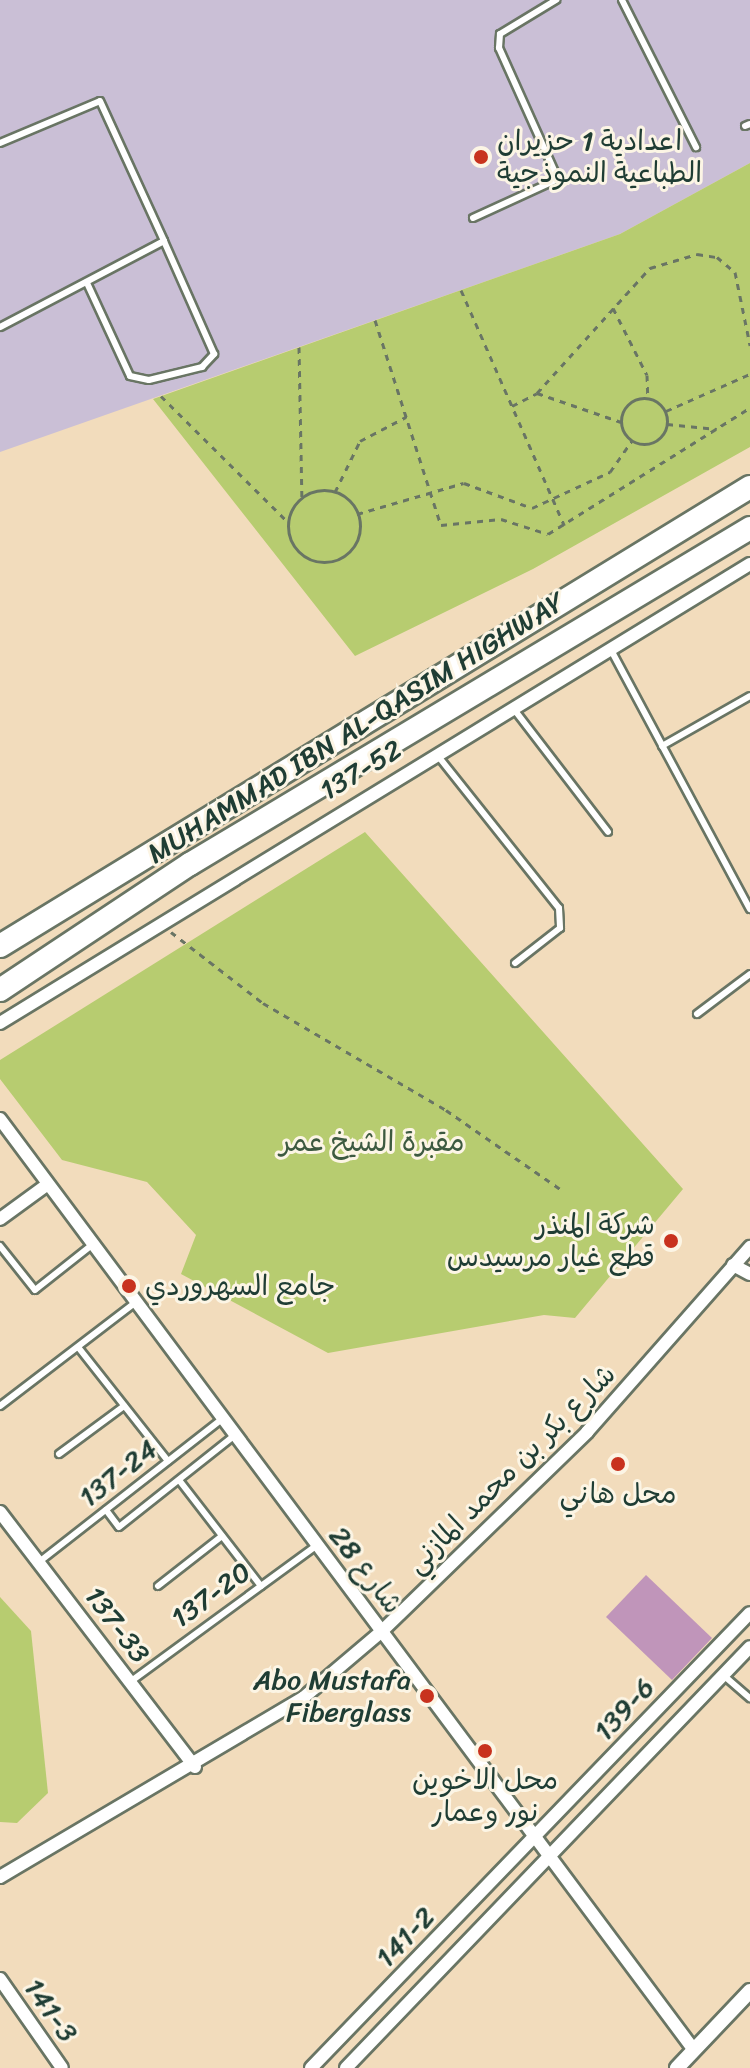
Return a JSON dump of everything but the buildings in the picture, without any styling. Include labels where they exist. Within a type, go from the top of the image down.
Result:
[{"type":"highway","name":"MUHAMMAD IBN AL-QASIM HIGHWAY","points":[[0,946],[750,487]]},
{"type":"highway","name":"MUHAMMAD IBN AL-QASIM HIGHWAY","points":[[0,990],[203,856],[750,528]]},
{"type":"street","name":"137-52","points":[[0,1023],[435,753],[750,564]]},
{"type":"street","name":"شارع 28","points":[[0,1119],[694,2050]]},
{"type":"street","points":[[0,1219],[48,1184]]},
{"type":"street","name":"شارع بكر بن محمد المازني","points":[[0,1877],[195,1767],[303,1698],[382,1631],[587,1432],[750,1247]]},
{"type":"street","points":[[733,1265],[750,1274]]},
{"type":"street","name":"137-33","points":[[0,1512],[195,1767]]},
{"type":"street","name":"139-6","points":[[535,1839],[748,1620]]},
{"type":"street","name":"139-6","points":[[553,1860],[750,1647]]},
{"type":"street","name":"141-2","points":[[311,2068],[535,1839]]},
{"type":"street","name":"141-2","points":[[346,2068],[553,1860]]},
{"type":"street","name":"141-3","points":[[0,1979],[62,2068]]},
{"type":"street","points":[[677,2068],[750,1991]]},
{"type":"lane","points":[[473,218],[558,179],[499,48],[500,34],[556,0]]},
{"type":"lane","points":[[622,0],[696,147]]},
{"type":"lane","points":[[0,143],[100,101],[214,354],[202,367],[149,380],[130,376],[87,283]]},
{"type":"lane","points":[[0,327],[164,241]]},
{"type":"lane","points":[[609,647],[750,909]]},
{"type":"lane","points":[[662,746],[750,696]]},
{"type":"lane","points":[[512,707],[608,832]]},
{"type":"lane","points":[[435,753],[559,908],[560,928],[515,963]]},
{"type":"lane","points":[[697,1014],[750,974]]},
{"type":"lane","points":[[0,1246],[35,1290],[93,1244]]},
{"type":"lane","points":[[0,1406],[136,1302]]},
{"type":"lane","points":[[78,1347],[168,1461]]},
{"type":"lane","points":[[59,1454],[124,1406]]},
{"type":"lane","name":"137-24","points":[[39,1562],[224,1418]]},
{"type":"lane","points":[[106,1510],[119,1527],[236,1435]]},
{"type":"lane","points":[[179,1480],[261,1586]]},
{"type":"lane","points":[[158,1586],[222,1536]]},
{"type":"lane","name":"137-20","points":[[130,1682],[317,1545]]},
{"type":"lane","points":[[722,1674],[750,1698]]},
{"type":"path","points":[[512,406],[537,393],[650,268],[697,254],[728,263],[742,301],[750,345]]},
{"type":"path","points":[[461,290],[564,525]]},
{"type":"path","points":[[742,301],[750,297]]},
{"type":"path","points":[[613,308],[647,375],[648,399]]},
{"type":"path","points":[[375,320],[441,525],[501,519],[548,534],[750,408]]},
{"type":"path","points":[[288,522],[302,498],[299,347]]},
{"type":"path","points":[[664,411],[750,374]]},
{"type":"path","points":[[537,393],[621,422],[632,441]]},
{"type":"path","points":[[161,396],[288,522],[294,546],[324,562],[355,545],[357,514],[335,492]]},
{"type":"path","points":[[621,422],[631,402],[648,399],[664,411],[667,424],[654,442],[632,441]]},
{"type":"path","points":[[335,492],[360,441],[407,417]]},
{"type":"path","points":[[667,424],[717,429]]},
{"type":"path","points":[[357,514],[430,490],[480,485],[524,508],[610,472],[632,441]]},
{"type":"path","points":[[302,498],[335,492]]},
{"type":"path","points":[[159,922],[263,1003],[446,1110],[563,1191]]},
{"type":"shaded area","points":[[0,0],[750,0],[750,163],[620,234],[0,452]]},
{"type":"green space","points":[[750,163],[750,447],[533,569],[355,656],[153,399],[620,234]]},
{"type":"green space","name":"مقبرة الشيخ عمر","points":[[365,832],[683,1189],[575,1318],[544,1315],[328,1353],[181,1274],[196,1235],[147,1182],[62,1160],[0,1079],[0,1060]]},
{"type":"green space","points":[[0,1597],[31,1631],[48,1793],[17,1823],[0,1822]]},
{"type":"place","name":"اعدادية 1 حزيران الطباعية النموذجية","points":[[481,157]]},
{"type":"place","name":"شركة المنذر قطع غيار مرسيدس","points":[[671,1241]]},
{"type":"place","name":"جامع السهروردي","points":[[129,1286]]},
{"type":"place","name":"محل هاني","points":[[618,1464]]},
{"type":"place","name":"Abo Mustafa Fiberglass","points":[[427,1696]]},
{"type":"place","name":"محل الاخوين نور وعمار","points":[[485,1751]]}]
